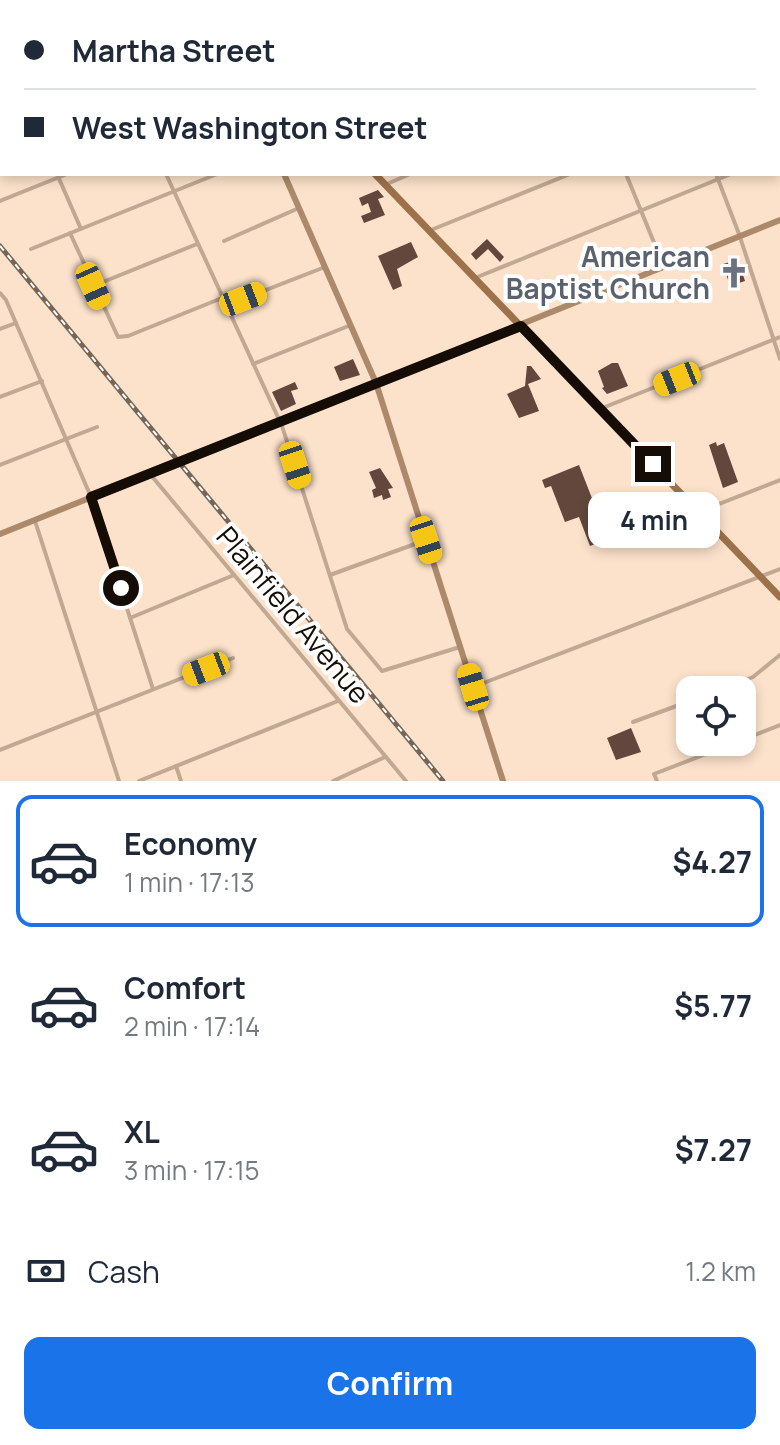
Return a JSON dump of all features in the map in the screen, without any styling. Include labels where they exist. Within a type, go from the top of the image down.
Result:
[{"type":"main road","points":[[285,176],[376,383],[503,781]]},
{"type":"main road","points":[[377,176],[780,597]]},
{"type":"main road","points":[[0,534],[780,220]]},
{"type":"street","points":[[0,201],[58,176],[81,229]]},
{"type":"street","points":[[167,176],[279,422],[347,629],[382,671],[460,647]]},
{"type":"street","points":[[31,249],[212,176]]},
{"type":"street","points":[[385,185],[405,176]]},
{"type":"street","points":[[430,231],[565,176]]},
{"type":"street","points":[[627,176],[664,267]]},
{"type":"street","points":[[475,278],[717,177],[780,359]]},
{"type":"street","points":[[224,241],[299,208]]},
{"type":"street","points":[[70,233],[118,337],[128,336],[222,298]]},
{"type":"street","points":[[93,286],[197,244]]},
{"type":"street","points":[[243,299],[325,267]]},
{"type":"street","points":[[1,294],[91,497],[153,689]]},
{"type":"street","points":[[0,329],[16,323]]},
{"type":"street","points":[[252,364],[351,325]]},
{"type":"street","points":[[600,409],[780,337]]},
{"type":"street","points":[[0,397],[42,381]]},
{"type":"street","points":[[0,465],[97,427]]},
{"type":"street","name":"Plainfield Avenue","points":[[150,474],[406,781]]},
{"type":"street","points":[[699,512],[780,480]]},
{"type":"street","points":[[34,520],[119,781]]},
{"type":"street","points":[[330,575],[426,540]]},
{"type":"street","points":[[473,687],[780,569]]},
{"type":"street","points":[[130,618],[234,575]]},
{"type":"street","points":[[754,676],[780,655]]},
{"type":"street","points":[[0,750],[233,658]]},
{"type":"street","points":[[139,781],[338,701]]},
{"type":"street","points":[[633,722],[676,706]]},
{"type":"street","points":[[756,735],[780,725]]},
{"type":"street","points":[[657,781],[654,774],[701,756]]},
{"type":"street","points":[[333,781],[385,757]]},
{"type":"street","points":[[176,766],[181,781]]},
{"type":"building","points":[[378,190],[384,197],[378,199],[385,215],[364,223],[361,216],[371,212],[368,203],[362,206],[359,198]]},
{"type":"building","points":[[487,239],[504,257],[500,262],[488,249],[476,260],[471,254]]},
{"type":"building","points":[[411,242],[418,257],[397,269],[402,286],[393,290],[378,256]]},
{"type":"building","name":"American Baptist Church","points":[[738,260],[745,281],[730,286],[723,264]]},
{"type":"building","points":[[353,359],[360,375],[340,381],[334,367]]},
{"type":"building","points":[[618,363],[628,386],[607,394],[602,388],[598,371]]},
{"type":"building","points":[[527,366],[531,366],[541,379],[528,384],[539,411],[519,418],[507,394],[525,386]]},
{"type":"building","points":[[295,382],[298,389],[291,391],[296,404],[281,411],[272,392]]},
{"type":"building","points":[[716,442],[717,446],[724,443],[738,482],[723,488],[709,445]]},
{"type":"building","points":[[579,465],[608,539],[590,546],[579,517],[565,522],[551,486],[545,488],[542,480]]},
{"type":"building","points":[[380,468],[393,488],[388,489],[391,497],[383,500],[382,495],[374,498],[372,490],[376,488],[369,472]]},
{"type":"building","points":[[631,728],[641,752],[616,760],[607,738]]},
{"type":"railway","points":[[0,246],[443,781]]},
{"type":"place","name":"American Baptist Church","points":[[734,273]]},
{"type":"route","points":[[121,588],[91,497],[521,326],[653,464]]}]
